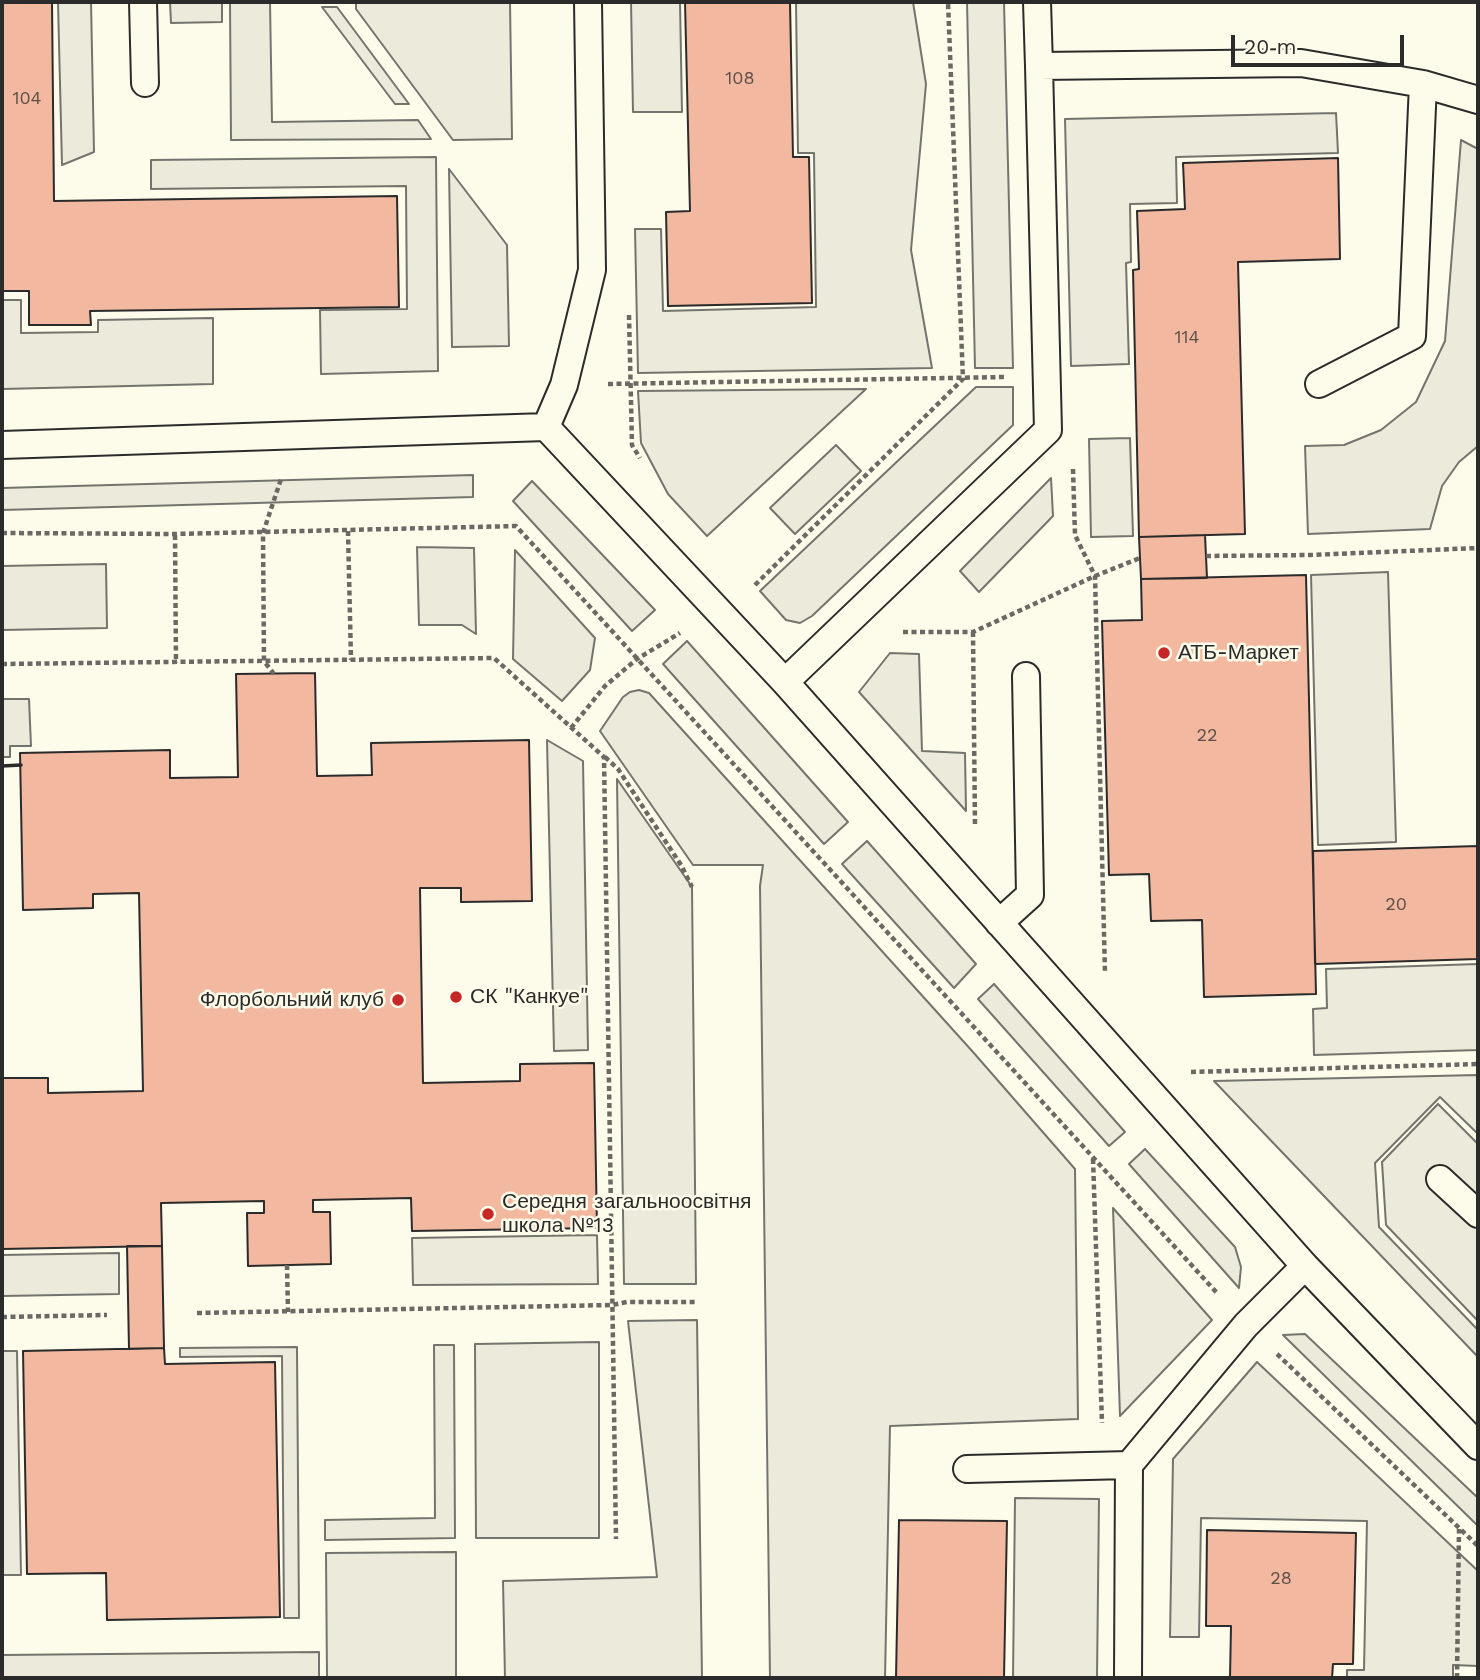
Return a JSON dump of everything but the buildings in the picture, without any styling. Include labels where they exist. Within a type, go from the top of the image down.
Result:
[{"type":"lane","points":[[143,2],[145,83]]},
{"type":"lane","points":[[546,427],[564,385],[592,270],[588,2]]},
{"type":"lane","points":[[785,682],[1048,430],[1037,2]]},
{"type":"lane","points":[[1039,66],[1301,62],[1423,84],[1478,100]]},
{"type":"lane","points":[[1319,384],[1412,336],[1423,84]]},
{"type":"lane","points":[[2,445],[546,427],[785,682],[1305,1266],[1478,1446]]},
{"type":"lane","points":[[999,923],[1030,895],[1026,676]]},
{"type":"lane","points":[[1440,1179],[1478,1214]]},
{"type":"lane","points":[[1128,1678],[1129,1465],[1246,1325],[1305,1266]]},
{"type":"lane","points":[[967,1469],[1129,1465]]},
{"type":"path","points":[[751,589],[963,379],[948,2]]},
{"type":"path","points":[[631,383],[1014,377]]},
{"type":"path","points":[[1073,469],[1075,535],[1095,576],[1105,979]]},
{"type":"path","points":[[274,674],[264,661],[263,533],[283,474]]},
{"type":"path","points":[[2,533],[263,533],[516,526],[1246,1325],[1478,1546]]},
{"type":"path","points":[[348,531],[351,660]]},
{"type":"path","points":[[175,534],[176,663]]},
{"type":"path","points":[[1206,556],[1478,548]]},
{"type":"path","points":[[896,632],[973,632],[1140,558]]},
{"type":"path","points":[[973,632],[975,835]]},
{"type":"path","points":[[2,664],[494,658],[618,769],[681,865],[692,887]]},
{"type":"path","points":[[571,728],[605,686],[637,659]]},
{"type":"path","points":[[604,757],[616,1539]]},
{"type":"path","points":[[1187,1072],[1478,1063]]},
{"type":"path","points":[[1093,1158],[1102,1423],[1129,1465]]},
{"type":"path","points":[[287,1265],[288,1312]]},
{"type":"path","points":[[197,1313],[612,1306],[627,1302],[697,1302]]},
{"type":"path","points":[[2,1317],[107,1315]]},
{"type":"path","points":[[1457,1678],[1459,1528]]},
{"type":"shaded area","points":[[58,2],[91,2],[94,152],[62,165]]},
{"type":"shaded area","points":[[170,2],[222,2],[222,22],[171,23]]},
{"type":"shaded area","points":[[230,2],[270,2],[272,122],[418,120],[431,139],[231,140]]},
{"type":"shaded area","points":[[356,2],[510,2],[512,139],[453,140],[356,9]]},
{"type":"shaded area","points":[[631,2],[680,2],[682,112],[633,112]]},
{"type":"shaded area","points":[[796,2],[913,2],[926,84],[911,250],[932,368],[638,373],[635,229],[661,229],[663,311],[816,307],[814,153],[798,153]]},
{"type":"shaded area","points":[[967,2],[1004,2],[1013,368],[975,368]]},
{"type":"shaded area","points":[[322,7],[337,7],[409,104],[395,104]]},
{"type":"shaded area","points":[[1336,113],[1338,153],[1176,157],[1177,203],[1130,204],[1131,262],[1126,263],[1129,364],[1071,366],[1065,119]]},
{"type":"shaded area","points":[[1461,140],[1478,149],[1478,446],[1459,462],[1442,486],[1430,529],[1308,534],[1305,446],[1344,445],[1381,430],[1416,402],[1445,341]]},
{"type":"shaded area","points":[[436,157],[438,371],[321,374],[320,310],[407,309],[406,186],[151,189],[151,160]]},
{"type":"shaded area","points":[[449,169],[507,245],[509,346],[452,347]]},
{"type":"shaded area","points":[[2,300],[21,300],[21,333],[98,332],[98,320],[213,318],[213,384],[2,389]]},
{"type":"shaded area","points":[[976,387],[1013,387],[1013,425],[812,616],[800,623],[786,620],[760,591]]},
{"type":"shaded area","points":[[866,389],[707,536],[668,494],[641,443],[638,391]]},
{"type":"shaded area","points":[[1130,438],[1133,536],[1091,537],[1089,439]]},
{"type":"shaded area","points":[[836,445],[861,471],[795,534],[770,508]]},
{"type":"shaded area","points":[[473,475],[473,497],[2,510],[2,488]]},
{"type":"shaded area","points":[[1051,478],[1053,516],[979,592],[960,571]]},
{"type":"shaded area","points":[[532,481],[655,610],[632,631],[513,501]]},
{"type":"shaded area","points":[[417,547],[474,548],[476,634],[462,625],[419,625]]},
{"type":"shaded area","points":[[515,550],[595,638],[590,670],[562,701],[513,659]]},
{"type":"shaded area","points":[[106,564],[107,628],[2,630],[2,566]]},
{"type":"shaded area","points":[[1388,572],[1396,842],[1318,845],[1311,575]]},
{"type":"shaded area","points":[[687,641],[848,822],[824,844],[663,664]]},
{"type":"shaded area","points":[[890,653],[919,654],[922,751],[965,753],[966,811],[859,692]]},
{"type":"shaded area","points":[[639,690],[649,693],[1075,1169],[1078,1419],[890,1426],[885,1678],[770,1678],[760,886],[763,865],[693,865],[600,731],[623,697]]},
{"type":"shaded area","points":[[2,699],[29,699],[31,746],[10,746],[10,757],[2,757]]},
{"type":"shaded area","points":[[547,740],[583,761],[588,1050],[554,1051]]},
{"type":"shaded area","points":[[617,779],[692,887],[696,1284],[624,1284]]},
{"type":"shaded area","points":[[867,841],[976,964],[954,988],[842,864]]},
{"type":"shaded area","points":[[1478,964],[1478,1050],[1314,1055],[1313,1009],[1327,1008],[1326,969]]},
{"type":"shaded area","points":[[994,984],[1125,1132],[1109,1146],[978,999]]},
{"type":"shaded area","points":[[1478,1075],[1478,1134],[1440,1097],[1375,1163],[1379,1227],[1478,1330],[1478,1357],[1214,1081]]},
{"type":"shaded area","points":[[1438,1104],[1478,1144],[1478,1321],[1386,1225],[1382,1162]]},
{"type":"shaded area","points":[[1145,1149],[1235,1247],[1241,1267],[1239,1288],[1129,1164]]},
{"type":"shaded area","points":[[1113,1208],[1212,1320],[1120,1416]]},
{"type":"shaded area","points":[[597,1235],[598,1284],[413,1285],[412,1238]]},
{"type":"shaded area","points":[[119,1253],[119,1294],[2,1296],[2,1255]]},
{"type":"shaded area","points":[[697,1320],[702,1678],[505,1678],[503,1581],[657,1577],[628,1321]]},
{"type":"shaded area","points":[[1305,1334],[1478,1498],[1478,1526],[1283,1335]]},
{"type":"shaded area","points":[[599,1342],[599,1538],[476,1538],[475,1344]]},
{"type":"shaded area","points":[[434,1345],[454,1345],[455,1538],[325,1540],[325,1520],[435,1518]]},
{"type":"shaded area","points":[[297,1347],[299,1618],[284,1618],[282,1356],[180,1357],[180,1348]]},
{"type":"shaded area","points":[[2,1351],[17,1351],[21,1575],[2,1575]]},
{"type":"shaded area","points":[[1257,1362],[1478,1571],[1478,1666],[1453,1665],[1453,1678],[1347,1678],[1347,1670],[1364,1670],[1367,1521],[1201,1518],[1199,1637],[1170,1637],[1173,1459]]},
{"type":"shaded area","points":[[1015,1498],[1099,1499],[1097,1678],[1013,1678]]},
{"type":"shaded area","points":[[456,1552],[456,1678],[327,1678],[326,1553]]},
{"type":"shaded area","points":[[319,1652],[319,1678],[2,1678],[2,1655]]},
{"type":"wall","points":[[2,766],[21,765]]},
{"type":"place","name":"АТБ-Маркет","points":[[1164,653]]},
{"type":"place","name":"СК \"Канкуе\"","points":[[456,997]]},
{"type":"place","name":"Флорбольний клуб","points":[[398,1000]]},
{"type":"place","name":"Середня загальноосвітня школа №13","points":[[488,1214]]}]
